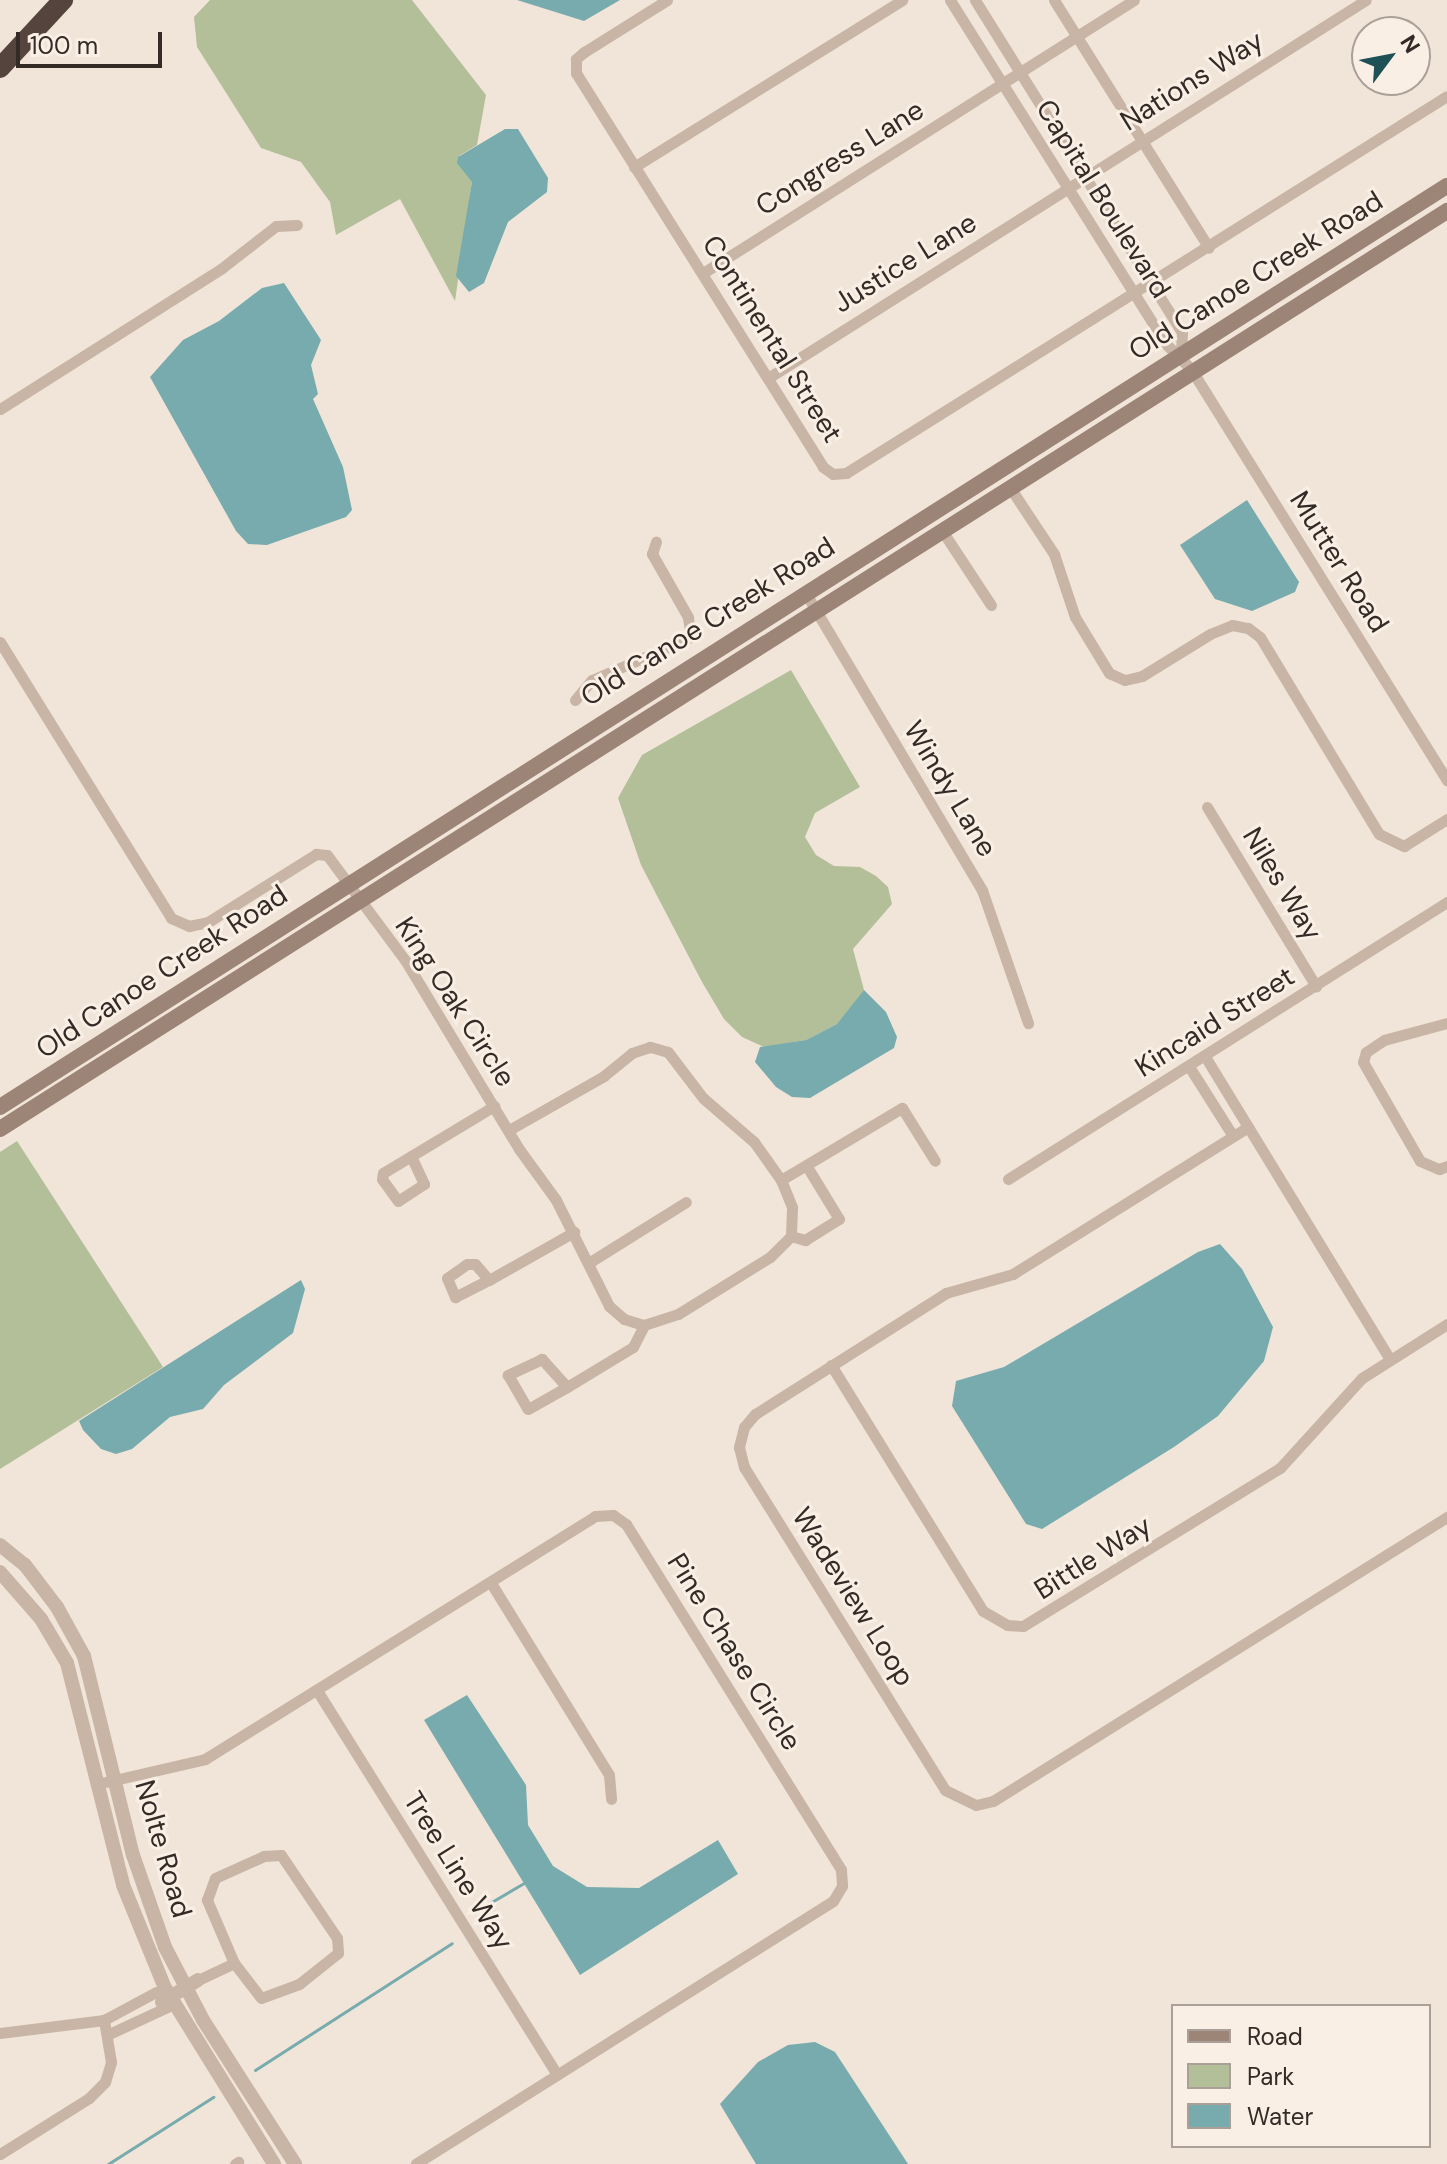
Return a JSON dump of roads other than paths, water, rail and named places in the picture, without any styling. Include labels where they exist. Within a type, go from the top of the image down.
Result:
[{"type":"highway","points":[[0,68],[63,0]]},
{"type":"main road","name":"Old Canoe Creek Road","points":[[0,1107],[1447,186]]},
{"type":"main road","name":"Old Canoe Creek Road","points":[[0,1129],[1191,369],[1447,211]]},
{"type":"main road","points":[[180,992],[190,1008]]},
{"type":"street","name":"Continental Street","points":[[667,0],[576,59],[576,73],[823,467],[846,473],[1135,295],[1447,96]]},
{"type":"street","points":[[634,167],[902,0]]},
{"type":"street","name":"Capital Boulevard","points":[[950,0],[1166,344],[1181,354]]},
{"type":"street","name":"Capital Boulevard","points":[[975,0],[1182,332],[1181,354]]},
{"type":"street","points":[[1054,0],[1209,248]]},
{"type":"street","name":"Congress Lane","points":[[703,273],[1134,0]]},
{"type":"street","name":"Nations Way","points":[[1068,188],[1366,0]]},
{"type":"street","name":"Justice Lane","points":[[768,378],[1068,188]]},
{"type":"street","points":[[0,409],[222,268],[276,226],[297,225]]},
{"type":"street","name":"Mutter Road","points":[[1181,354],[1447,781]]},
{"type":"street","points":[[1009,486],[1054,554],[1075,617],[1109,673],[1125,680],[1142,676],[1210,634],[1232,625],[1248,628],[1260,637],[1379,834],[1404,846],[1447,819]]},
{"type":"street","points":[[941,529],[991,605]]},
{"type":"street","points":[[575,700],[592,680],[691,637],[688,617],[652,554],[656,542]]},
{"type":"street","name":"Windy Lane","points":[[805,592],[982,890],[1005,946],[1028,1023]]},
{"type":"street","name":"King Oak Circle","points":[[0,642],[171,918],[189,926],[208,922],[316,854],[327,855],[358,901],[405,960],[574,1232],[609,1306],[624,1319],[644,1325]]},
{"type":"street","name":"Niles Way","points":[[1207,807],[1316,986]]},
{"type":"street","name":"Kincaid Street","points":[[1008,1179],[1206,1058],[1447,902]]},
{"type":"street","points":[[1447,1023],[1384,1040],[1366,1052],[1363,1062],[1365,1074],[1420,1161],[1439,1169],[1447,1166]]},
{"type":"street","name":"King Oak Circle","points":[[509,1130],[650,1047],[668,1052],[703,1098],[754,1142],[781,1180],[792,1207],[791,1236]]},
{"type":"street","points":[[1206,1058],[1389,1358]]},
{"type":"street","points":[[1190,1068],[1233,1136]]},
{"type":"street","points":[[411,1156],[494,1106]]},
{"type":"street","points":[[781,1180],[902,1108],[935,1161]]},
{"type":"street","name":"Wadeview Loop","points":[[1248,1127],[1013,1274],[946,1293],[755,1414],[744,1427],[739,1447],[744,1467],[945,1790],[976,1805],[993,1801],[1447,1517]]},
{"type":"street","points":[[567,1387],[542,1359],[508,1375],[528,1409],[567,1387],[633,1347],[644,1325],[678,1314],[770,1257],[791,1236],[805,1240],[839,1219],[806,1165]]},
{"type":"street","points":[[590,1262],[686,1202]]},
{"type":"street","points":[[489,1280],[475,1264],[456,1269],[447,1278],[455,1297],[489,1280],[574,1232]]},
{"type":"street","name":"Bittle Way","points":[[831,1365],[983,1611],[1007,1625],[1023,1626],[1280,1468],[1362,1378],[1389,1358],[1447,1324]]},
{"type":"street","name":"Pine Chase Circle","points":[[97,1784],[205,1759],[318,1692],[595,1516],[613,1515],[626,1524],[841,1870],[842,1886],[833,1901],[416,2164]]},
{"type":"street","name":"Nolte Road","points":[[0,1545],[25,1565],[71,1630],[88,1671],[146,1900],[176,1972],[169,1995]]},
{"type":"street","name":"Nolte Road","points":[[0,1572],[41,1619],[67,1663],[135,1918],[145,1926],[172,1983],[169,1995],[274,2164]]},
{"type":"street","points":[[491,1583],[609,1775],[611,1799]]},
{"type":"street","name":"Tree Line Way","points":[[318,1692],[557,2075]]},
{"type":"street","points":[[281,1855],[330,1926],[338,1953],[308,1977],[269,1999],[254,1995],[232,1960],[207,1900],[209,1887],[215,1878],[264,1856],[281,1855]]},
{"type":"street","points":[[0,2033],[107,2028],[232,1960]]},
{"type":"street","points":[[176,1972],[197,1978]]},
{"type":"street","points":[[107,2028],[169,1995]]},
{"type":"street","name":"Nolte Road","points":[[169,1995],[227,2058],[295,2164]]},
{"type":"street","points":[[0,2154],[89,2098],[105,2082],[111,2062],[107,2028]]},
{"type":"water","points":[[517,0],[620,0],[584,21]]},
{"type":"water","points":[[505,129],[518,129],[548,178],[547,192],[508,222],[484,283],[469,292],[456,276],[472,182],[457,163],[458,157]]},
{"type":"water","points":[[284,283],[321,340],[311,365],[318,394],[313,399],[343,467],[352,510],[346,517],[267,545],[248,544],[236,531],[150,377],[183,340],[219,321],[262,288]]},
{"type":"water","points":[[1247,500],[1299,582],[1295,592],[1252,611],[1215,599],[1180,545]]},
{"type":"water","points":[[864,990],[886,1012],[897,1037],[894,1048],[810,1098],[792,1097],[776,1087],[755,1062],[760,1047],[806,1040],[837,1024]]},
{"type":"water","points":[[1220,1244],[1242,1269],[1273,1327],[1264,1361],[1218,1416],[1174,1447],[1042,1529],[1026,1524],[952,1406],[956,1381],[1004,1367],[1198,1252]]},
{"type":"water","points":[[301,1280],[305,1289],[293,1333],[224,1385],[203,1409],[170,1417],[132,1449],[116,1454],[101,1449],[83,1430],[79,1421]]},
{"type":"water","points":[[467,1695],[526,1785],[528,1825],[553,1866],[587,1887],[639,1888],[718,1840],[738,1874],[580,1975],[424,1720]]},
{"type":"water","points":[[815,2042],[835,2052],[908,2164],[756,2164],[720,2104],[758,2062],[788,2045]]},
{"type":"waterway","points":[[476,1911],[524,1883]]},
{"type":"waterway","points":[[255,2070],[452,1943]]},
{"type":"waterway","points":[[108,2164],[213,2097]]}]
